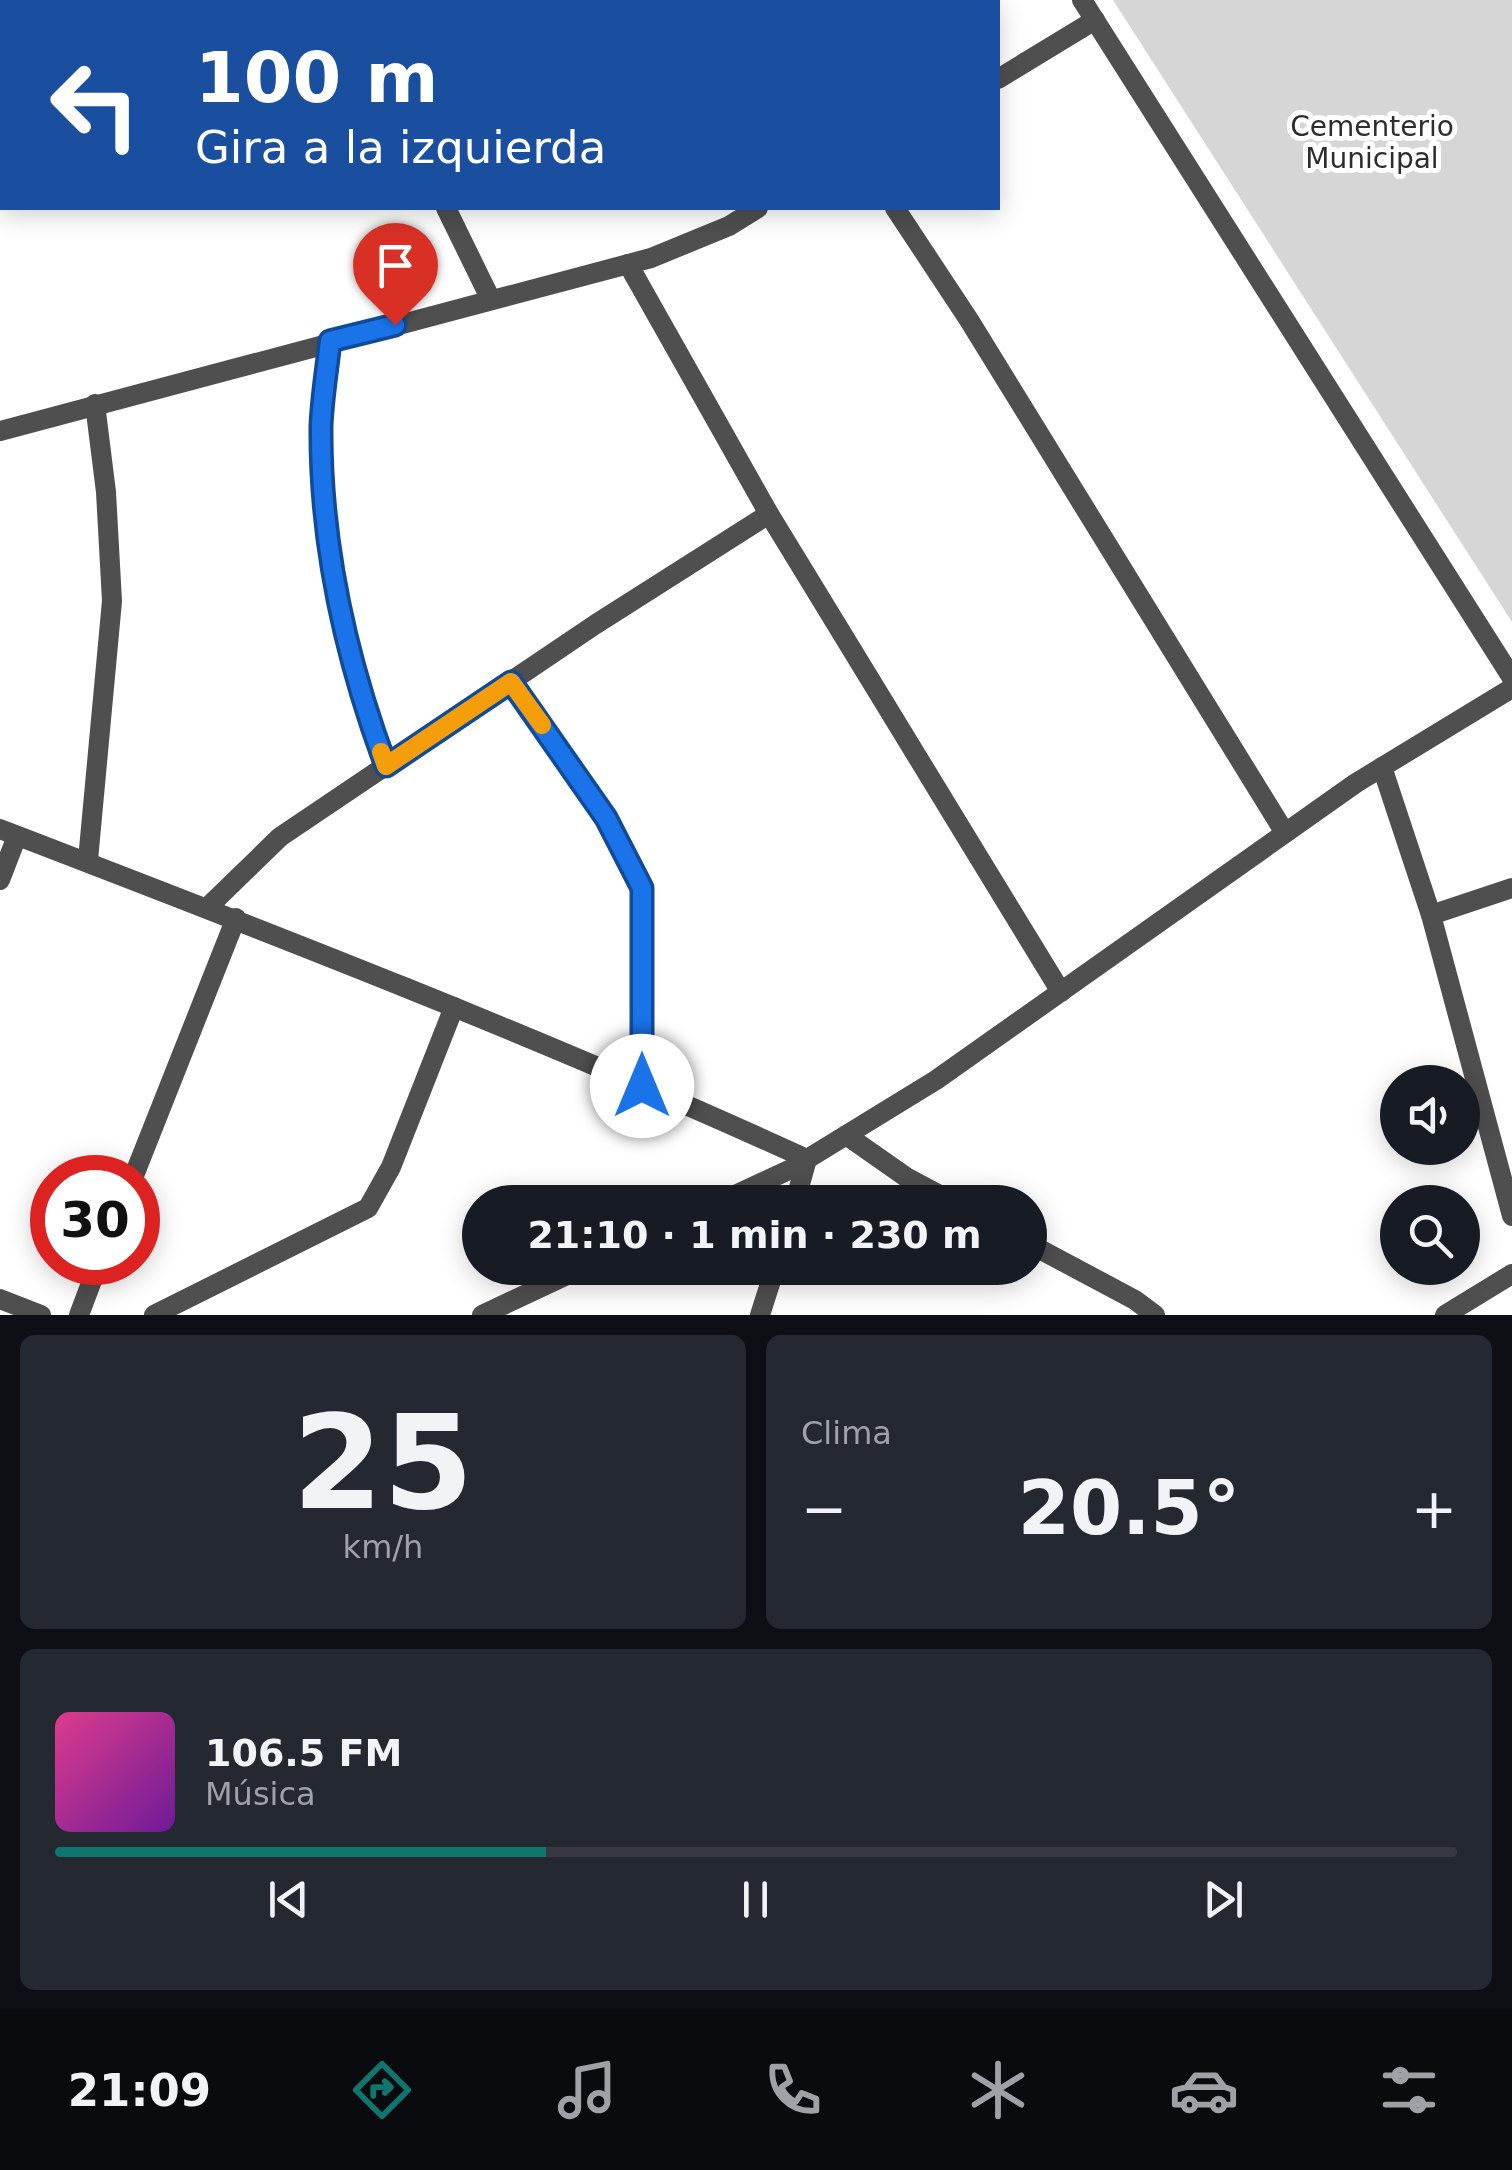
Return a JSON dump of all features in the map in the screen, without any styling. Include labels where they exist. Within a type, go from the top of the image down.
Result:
[{"type":"street","points":[[1082,0],[1512,678]]},
{"type":"street","points":[[1000,78],[1096,20]]},
{"type":"street","points":[[447,210],[491,300]]},
{"type":"street","points":[[0,430],[628,264],[729,226],[755,210]]},
{"type":"street","points":[[896,210],[969,320],[1285,833]]},
{"type":"street","points":[[628,264],[769,514],[1061,992]]},
{"type":"street","points":[[330,341],[321,424],[330,566],[358,690],[386,766]]},
{"type":"street","points":[[88,860],[112,601],[96,404]]},
{"type":"street","points":[[208,907],[280,837],[769,514]]},
{"type":"street","points":[[511,682],[606,818],[642,888],[642,1086]]},
{"type":"street","points":[[754,1185],[807,1159],[936,1080],[1285,833],[1382,767],[1512,688]]},
{"type":"street","points":[[1382,767],[1430,915],[1512,1216]]},
{"type":"street","points":[[0,880],[9,832],[236,918],[454,1007],[807,1159]]},
{"type":"street","points":[[1430,915],[1512,888]]},
{"type":"street","points":[[142,1155],[236,918]]},
{"type":"street","points":[[154,1315],[368,1208],[391,1167],[454,1007]]},
{"type":"street","points":[[846,1135],[920,1185]]},
{"type":"street","points":[[800,1185],[807,1159]]},
{"type":"street","points":[[1047,1253],[1135,1300],[1155,1315]]},
{"type":"street","points":[[1445,1315],[1512,1274]]},
{"type":"street","points":[[78,1315],[90,1285]]},
{"type":"street","points":[[482,1315],[546,1285]]},
{"type":"street","points":[[760,1315],[769,1285]]},
{"type":"street","points":[[0,1299],[42,1315]]},
{"type":"green space","name":"Cementerio Municipal","points":[[1113,0],[1512,0],[1512,622]]},
{"type":"slow traffic","points":[[381,752],[386,766],[511,682],[542,725]]},
{"type":"route","points":[[395,325],[330,341],[321,424],[330,566],[358,690],[386,766],[511,682],[606,818],[642,888],[642,1086]]}]
